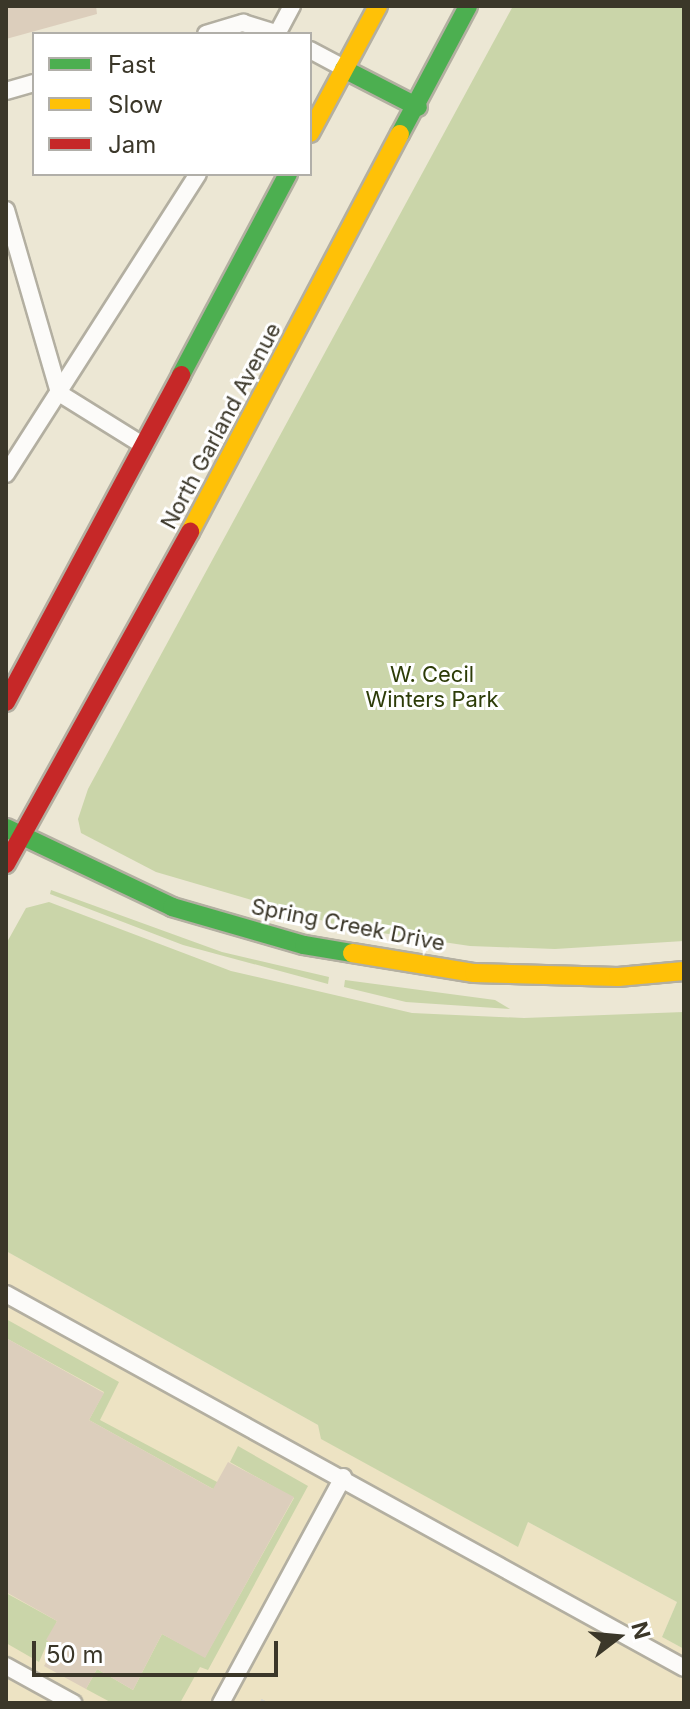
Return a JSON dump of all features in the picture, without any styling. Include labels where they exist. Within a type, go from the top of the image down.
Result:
[{"type":"main road","points":[[312,129],[378,6]]},
{"type":"main road","name":"North Garland Avenue","points":[[6,864],[13,832],[127,652],[418,107],[468,6]]},
{"type":"main road","points":[[344,69],[418,107]]},
{"type":"main road","points":[[6,702],[141,444],[287,176]]},
{"type":"main road","name":"Spring Creek Drive","points":[[13,832],[172,907],[304,945],[474,973],[591,978],[684,971]]},
{"type":"lane","points":[[279,32],[292,6]]},
{"type":"lane","points":[[213,32],[243,23],[272,32]]},
{"type":"lane","points":[[312,51],[344,69]]},
{"type":"lane","points":[[6,91],[32,84]]},
{"type":"lane","points":[[6,474],[197,176]]},
{"type":"lane","points":[[6,210],[59,393],[141,444]]},
{"type":"lane","points":[[6,1294],[343,1477],[684,1668]]},
{"type":"lane","points":[[221,1703],[343,1477]]},
{"type":"lane","points":[[6,1666],[73,1703]]},
{"type":"shaded area","points":[[6,1251],[318,1425],[322,1439],[517,1546],[528,1522],[677,1602],[662,1637],[684,1649],[684,1703],[6,1703]]},
{"type":"green space","name":"W. Cecil Winters Park","points":[[513,6],[684,6],[684,941],[555,949],[470,946],[348,928],[156,872],[81,833],[78,819],[88,789]]},
{"type":"green space","points":[[51,890],[222,952],[329,977],[328,984],[183,945],[50,894]]},
{"type":"green space","points":[[49,902],[231,971],[412,1013],[524,1018],[684,1012],[684,1649],[662,1637],[677,1602],[528,1522],[518,1547],[321,1439],[318,1425],[6,1251],[6,944],[26,908]]},
{"type":"green space","points":[[345,980],[495,1000],[510,1009],[406,1002],[344,987]]},
{"type":"green space","points":[[6,1319],[119,1382],[100,1420],[219,1483],[215,1490],[89,1420],[104,1392],[6,1338]]},
{"type":"green space","points":[[238,1446],[308,1486],[208,1670],[200,1667],[180,1703],[112,1703],[86,1689],[97,1669],[133,1690],[162,1634],[205,1657],[294,1498],[230,1462]]},
{"type":"green space","points":[[6,1593],[57,1621],[39,1662],[6,1643]]},
{"type":"building","points":[[6,6],[96,6],[97,14],[6,39]]},
{"type":"building","points":[[6,1338],[104,1393],[89,1420],[213,1489],[228,1462],[294,1497],[205,1658],[162,1634],[133,1690],[97,1669],[86,1689],[44,1666],[56,1645],[46,1640],[57,1621],[6,1592]]},
{"type":"traffic: fast","points":[[400,134],[468,6]]},
{"type":"traffic: fast","points":[[344,69],[418,107]]},
{"type":"traffic: fast","points":[[181,375],[287,176]]},
{"type":"traffic: fast","points":[[6,828],[172,907],[304,945],[352,953]]},
{"type":"traffic: slow","points":[[312,129],[378,6]]},
{"type":"traffic: slow","points":[[190,532],[400,134]]},
{"type":"traffic: slow","points":[[352,953],[474,973],[618,977],[684,971]]},
{"type":"traffic: jam","points":[[6,702],[181,375]]},
{"type":"traffic: jam","points":[[6,864],[190,532]]}]
